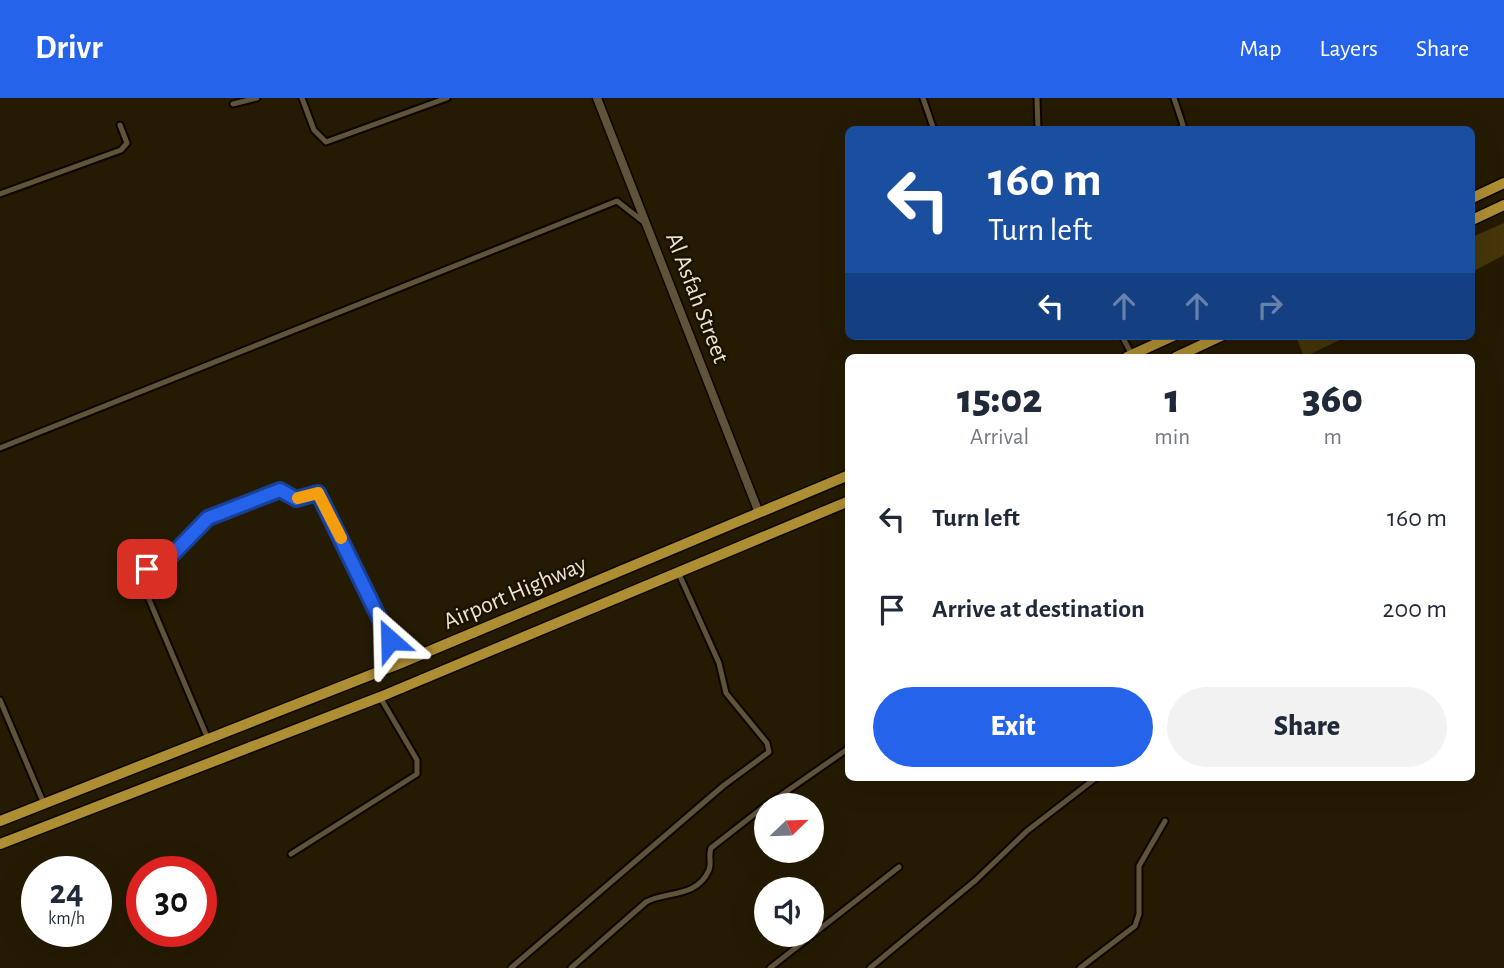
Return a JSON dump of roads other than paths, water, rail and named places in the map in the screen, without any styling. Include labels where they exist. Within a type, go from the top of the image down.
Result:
[{"type":"highway","points":[[1475,197],[1504,183]]},
{"type":"highway","points":[[1475,219],[1504,205]]},
{"type":"highway","points":[[1133,354],[1164,340]]},
{"type":"highway","points":[[1182,354],[1212,340]]},
{"type":"highway","name":"Airport Highway","points":[[0,821],[401,663],[845,477]]},
{"type":"highway","name":"Airport Highway","points":[[0,844],[380,697],[845,503]]},
{"type":"street","points":[[233,104],[257,98]]},
{"type":"street","points":[[302,98],[314,130],[326,142],[447,98]]},
{"type":"street","name":"Al Asfah Street","points":[[597,98],[759,513]]},
{"type":"street","points":[[923,98],[933,126]]},
{"type":"street","points":[[1037,98],[1038,126]]},
{"type":"street","points":[[1174,98],[1182,126]]},
{"type":"street","points":[[0,194],[121,150],[127,143],[120,125]]},
{"type":"street","points":[[0,448],[617,201],[647,224]]},
{"type":"street","points":[[208,739],[139,578],[147,569],[171,556],[208,518],[280,490],[296,499],[318,493],[401,663]]},
{"type":"street","points":[[510,968],[723,786],[769,752],[767,743],[726,693],[719,663],[679,574]]},
{"type":"street","points":[[291,855],[417,774],[417,760],[380,697]]},
{"type":"street","points":[[0,700],[44,804]]},
{"type":"street","points":[[784,793],[845,751]]},
{"type":"street","points":[[870,968],[976,880],[1027,831],[1092,781]]},
{"type":"street","points":[[571,968],[646,902],[690,889],[709,869],[711,848],[754,815]]},
{"type":"street","points":[[1080,968],[1135,926],[1139,914],[1139,866],[1165,821]]},
{"type":"street","points":[[770,968],[900,867]]}]
